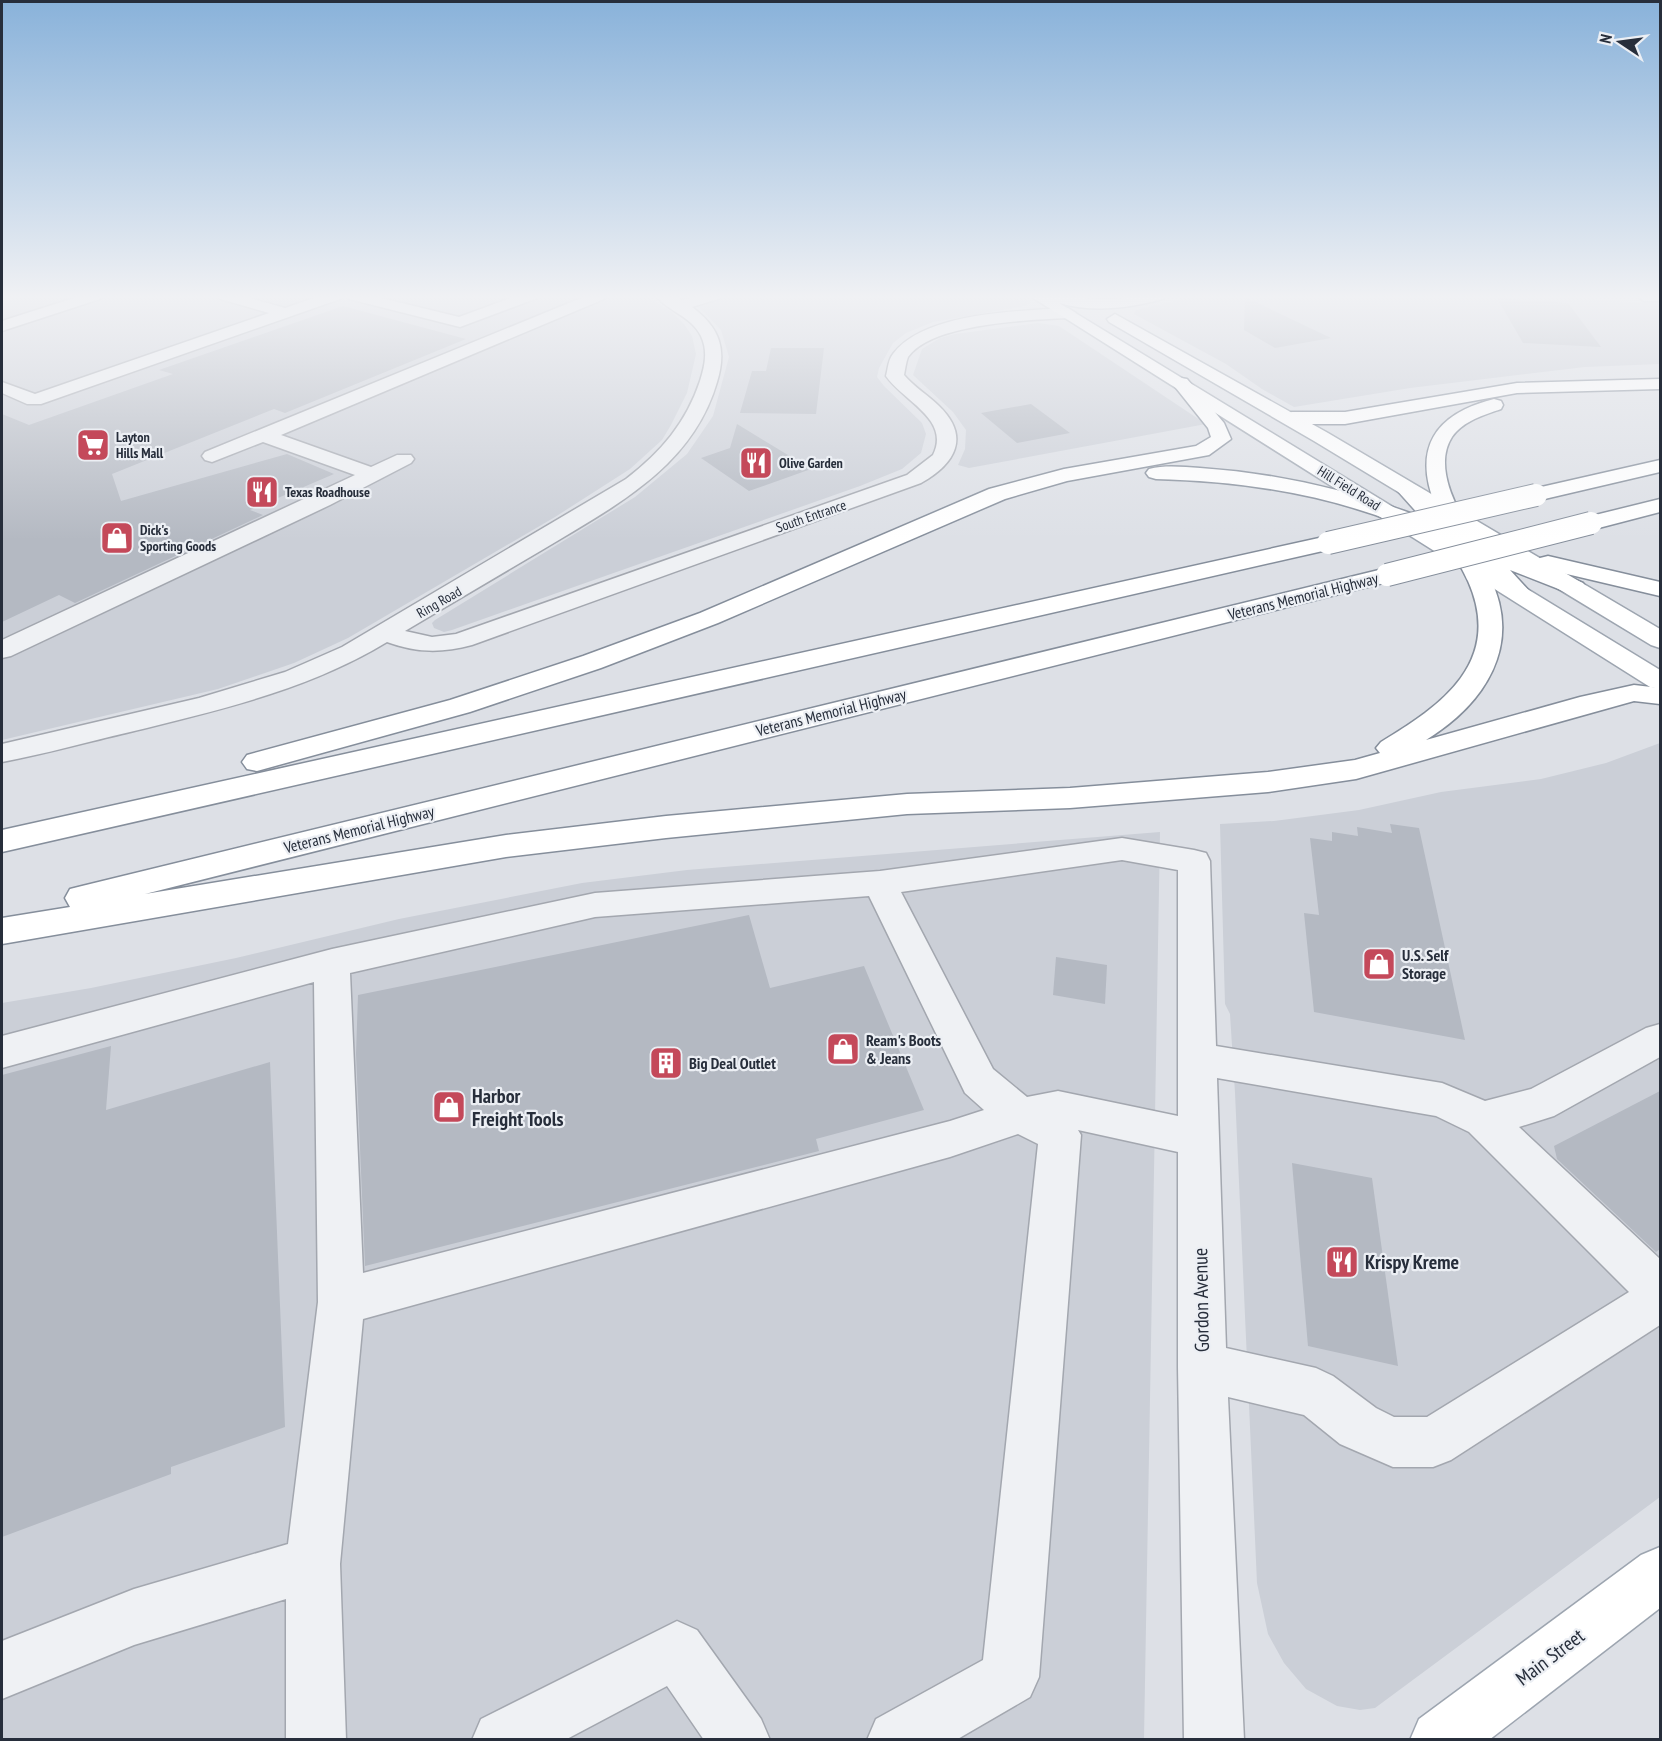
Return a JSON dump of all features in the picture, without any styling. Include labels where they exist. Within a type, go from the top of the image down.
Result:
[{"type":"main road","name":"Hill Field Road","points":[[1170,377],[1391,514],[1460,539]]},
{"type":"main road","name":"Hill Field Road","points":[[1221,377],[1406,488],[1520,594],[1660,681]]},
{"type":"main road","points":[[2,831],[460,706],[592,662],[709,618],[997,494],[1064,476],[1202,451],[1221,440],[1217,427],[1181,384]]},
{"type":"main road","points":[[1292,418],[1345,418],[1517,387],[1660,384]]},
{"type":"main road","points":[[1356,769],[1440,717],[1468,691],[1484,662],[1493,633],[1488,600],[1439,487],[1434,458],[1439,441],[1450,426],[1485,407],[1578,386]]},
{"type":"main road","points":[[2,841],[1328,543],[1660,466]]},
{"type":"main road","points":[[1064,476],[1172,473],[1225,477],[1320,494],[1391,514]]},
{"type":"main road","points":[[1362,496],[1574,588]]},
{"type":"main road","name":"Veterans Memorial Highway","points":[[2,917],[1660,506]]},
{"type":"main road","points":[[1460,539],[1660,589]]},
{"type":"main road","points":[[1511,552],[1660,640]]},
{"type":"main road","points":[[2,931],[506,846],[632,831],[907,804],[1070,798],[1268,782],[1356,769],[1590,703],[1634,693],[1660,696]]},
{"type":"main road","name":"Main Street","points":[[1440,1740],[1660,1574]]},
{"type":"street","points":[[2,387],[34,400],[101,377]]},
{"type":"street","points":[[212,456],[403,377]]},
{"type":"street","name":"Ring Road","points":[[2,753],[206,705],[295,678],[326,665],[386,633],[618,495],[648,473],[673,449],[690,427],[701,404],[708,377]]},
{"type":"street","name":"South Entrance","points":[[386,633],[411,643],[433,645],[478,635],[921,475],[935,465],[943,455],[948,432],[937,415],[896,377]]},
{"type":"street","points":[[263,435],[372,474]]},
{"type":"street","points":[[2,650],[322,500],[404,459]]},
{"type":"street","points":[[295,678],[327,675],[433,645]]},
{"type":"street","name":"Gordon Avenue","points":[[880,883],[1122,849],[1194,861],[1202,1367],[1214,1740]]},
{"type":"street","points":[[2,1052],[332,963],[595,905],[880,883],[979,1081],[1020,1116],[1059,1135],[1010,1677],[897,1740]]},
{"type":"street","points":[[316,1740],[313,1563],[341,1302],[332,963]]},
{"type":"street","points":[[1483,1119],[1540,1104],[1660,1039]]},
{"type":"street","points":[[1198,1059],[1442,1100],[1483,1119],[1660,1290]]},
{"type":"street","points":[[341,1302],[950,1139],[1020,1116],[1058,1108],[1198,1138]]},
{"type":"street","points":[[1202,1367],[1316,1393],[1358,1426],[1393,1442],[1433,1442],[1660,1299]]},
{"type":"street","points":[[2,1670],[134,1617],[313,1563]]},
{"type":"street","points":[[502,1740],[677,1650],[740,1740]]},
{"type":"shaded area","points":[[2,377],[691,377],[687,393],[662,440],[630,469],[555,517],[348,638],[294,663],[218,689],[2,740]]},
{"type":"shaded area","points":[[724,377],[877,377],[922,423],[926,434],[921,453],[902,469],[860,486],[452,630],[444,632],[434,628],[432,623],[435,620],[635,497],[687,454],[713,416]]},
{"type":"shaded area","points":[[915,377],[1136,377],[1206,424],[969,468],[958,465],[965,449],[966,430],[953,412]]},
{"type":"shaded area","points":[[1245,377],[1500,377],[1410,388],[1294,407]]},
{"type":"shaded area","points":[[1660,743],[1660,1497],[1375,1708],[1360,1710],[1337,1706],[1306,1689],[1284,1663],[1268,1634],[1257,1583],[1235,1093],[1230,1014],[1225,1004],[1220,824],[1274,821],[1359,810],[1441,792],[1541,779],[1606,763]]},
{"type":"shaded area","points":[[1160,832],[1144,1739],[2,1740],[2,1003],[91,988],[236,958],[399,919],[582,883],[687,870]]},
{"type":"building","name":"Layton Hills Mall","points":[[164,377],[372,377],[285,413],[274,409],[112,474],[121,501],[287,454],[334,474],[250,510],[263,515],[75,603],[59,595],[2,622],[2,414],[29,425]]},
{"type":"building","points":[[750,377],[820,377],[816,414],[740,413]]},
{"type":"building","points":[[1031,404],[1070,433],[1017,443],[981,413]]},
{"type":"building","name":"Olive Garden","points":[[737,424],[811,469],[749,491],[701,458],[730,448]]},
{"type":"building","name":"U.S. Self Storage","points":[[1390,824],[1419,828],[1465,1040],[1314,1012],[1304,913],[1319,915],[1310,838],[1332,841],[1332,832],[1358,836],[1357,827],[1392,833]]},
{"type":"building","points":[[749,915],[770,988],[864,966],[924,1110],[816,1139],[819,1151],[365,1266],[356,1054],[358,995]]},
{"type":"building","points":[[1056,957],[1107,965],[1105,1004],[1053,995]]},
{"type":"building","points":[[111,1046],[106,1110],[270,1062],[285,1427],[171,1467],[171,1474],[2,1537],[2,1075]]},
{"type":"building","points":[[1660,1091],[1660,1249],[1656,1252],[1557,1159],[1554,1146]]},
{"type":"building","name":"Krispy Kreme","points":[[1292,1163],[1372,1178],[1398,1366],[1308,1346]]},
{"type":"place","name":"Layton Hills Mall","points":[[93,445]]},
{"type":"place","name":"Olive Garden","points":[[756,463]]},
{"type":"place","name":"Texas Roadhouse","points":[[262,492]]},
{"type":"place","name":"Dick's Sporting Goods","points":[[117,538]]},
{"type":"place","name":"U.S. Self Storage","points":[[1379,964]]},
{"type":"place","name":"Ream's Boots & Jeans","points":[[843,1049]]},
{"type":"place","name":"Big Deal Outlet","points":[[666,1063]]},
{"type":"place","name":"Harbor Freight Tools","points":[[449,1107]]},
{"type":"place","name":"Krispy Kreme","points":[[1342,1262]]}]
